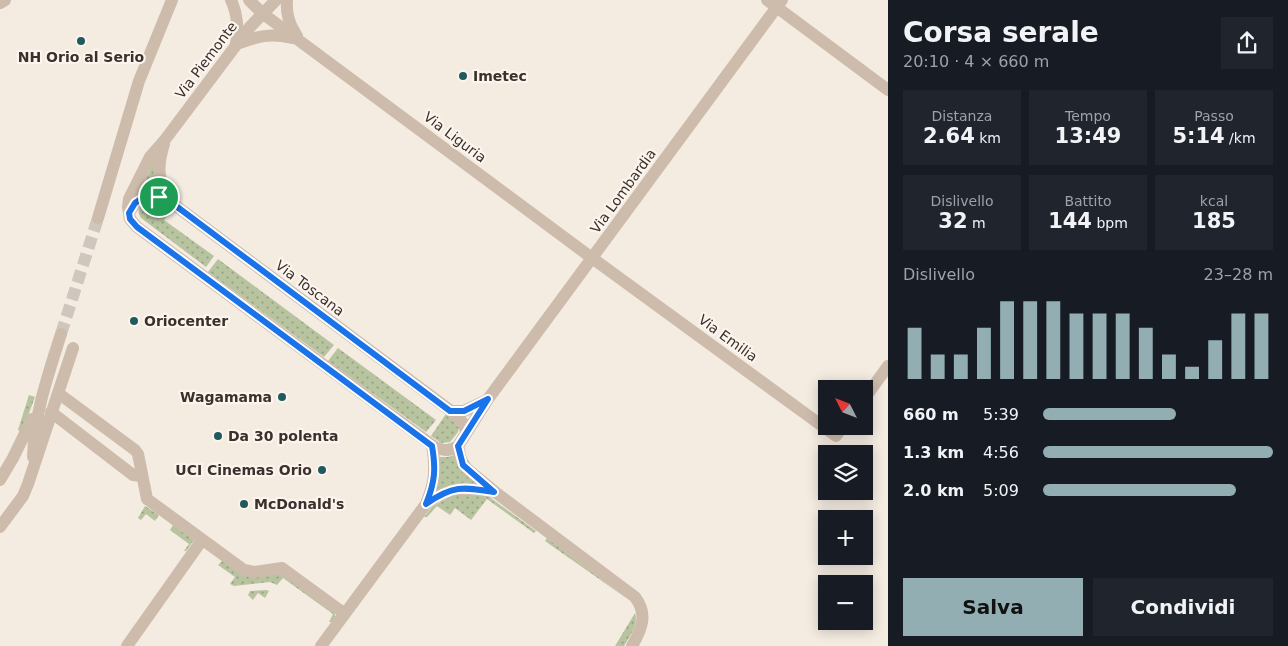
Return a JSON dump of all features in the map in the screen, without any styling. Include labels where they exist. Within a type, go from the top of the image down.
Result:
[{"type":"street","points":[[0,3],[5,0]]},
{"type":"street","points":[[231,0],[238,23],[236,44]]},
{"type":"street","name":"Via Liguria","points":[[239,0],[262,13],[299,40],[592,258]]},
{"type":"street","name":"Via Liguria","points":[[249,0],[262,13]]},
{"type":"street","name":"Via Piemonte","points":[[129,213],[129,199],[150,157],[236,44],[262,13],[276,0]]},
{"type":"street","name":"Via Liguria","points":[[287,0],[289,22],[299,40]]},
{"type":"street","points":[[98,218],[139,81],[172,1]]},
{"type":"street","points":[[775,2],[888,90]]},
{"type":"street","name":"Via Lombardia","points":[[458,446],[488,399],[592,258],[775,2]]},
{"type":"street","name":"Via Liguria","points":[[236,44],[266,34],[299,40]]},
{"type":"street","name":"Via Piemonte","points":[[164,141],[158,170],[169,198],[176,206]]},
{"type":"street","name":"Via Toscana","points":[[129,213],[135,203],[147,195],[159,197],[176,206],[459,418],[466,432]]},
{"type":"street","points":[[129,213],[133,224],[432,446],[440,450],[452,450],[458,446],[463,465],[494,492],[635,597],[640,603],[643,613],[642,624],[632,646]]},
{"type":"street","name":"Via Emilia","points":[[592,258],[818,423]]},
{"type":"street","points":[[32,470],[35,428],[60,334]]},
{"type":"street","points":[[0,527],[23,496],[73,348]]},
{"type":"street","points":[[873,387],[888,366]]},
{"type":"street","points":[[58,393],[135,450],[138,454],[146,499],[249,572],[282,568],[345,614]]},
{"type":"street","name":"Via Lombardia","points":[[450,411],[464,411],[488,399]]},
{"type":"street","points":[[0,480],[14,458],[41,400]]},
{"type":"street","points":[[51,412],[133,475],[142,476]]},
{"type":"street","points":[[322,646],[426,504],[435,472],[432,446]]},
{"type":"street","points":[[426,504],[453,489],[470,488],[494,492]]},
{"type":"street","points":[[127,646],[202,540]]},
{"type":"green space","points":[[154,162],[154,176],[160,192],[145,191],[139,193]]},
{"type":"green space","points":[[150,201],[169,213],[164,220],[214,256],[206,267],[141,218],[139,215],[140,207]]},
{"type":"green space","points":[[218,259],[334,345],[324,357],[208,272]]},
{"type":"green space","points":[[338,348],[436,420],[426,432],[328,361]]},
{"type":"green space","points":[[29,395],[35,397],[22,432],[18,430]]},
{"type":"green space","points":[[446,414],[459,427],[458,432],[450,442],[441,443],[431,436]]},
{"type":"green space","points":[[454,455],[480,484],[436,492],[438,457]]},
{"type":"green space","points":[[455,494],[488,496],[536,531],[534,533],[487,499],[471,520],[455,508],[450,515],[437,506],[427,517],[424,517],[432,507]]},
{"type":"green space","points":[[145,506],[159,515],[155,521],[146,514],[141,520],[138,518]]},
{"type":"green space","points":[[173,525],[194,540],[186,551],[184,551],[189,544],[170,530]]},
{"type":"green space","points":[[547,538],[629,600],[545,541]]},
{"type":"green space","points":[[222,561],[280,573],[334,613],[336,617],[332,622],[329,622],[333,614],[283,578],[277,585],[270,582],[234,586],[230,584],[235,577],[218,565]]},
{"type":"green space","points":[[250,591],[269,591],[265,598],[258,593],[253,600],[248,595]]},
{"type":"green space","points":[[635,613],[636,622],[629,638],[624,646],[615,646]]},
{"type":"tunnel","points":[[61,334],[98,218]]},
{"type":"place","name":"NH Orio al Serio","points":[[81,41]]},
{"type":"place","name":"Imetec","points":[[463,76]]},
{"type":"place","name":"Oriocenter","points":[[134,321]]},
{"type":"place","name":"Wagamama","points":[[282,397]]},
{"type":"place","name":"Da 30 polenta","points":[[218,436]]},
{"type":"place","name":"UCI Cinemas Orio","points":[[322,470]]},
{"type":"place","name":"McDonald's","points":[[244,504]]},
{"type":"route","points":[[147,195],[159,197],[176,206],[450,411],[464,411],[488,399],[458,446],[463,465],[494,492],[470,488],[453,489],[426,504],[435,472],[432,446],[133,224],[129,213],[135,203],[147,195]]}]
